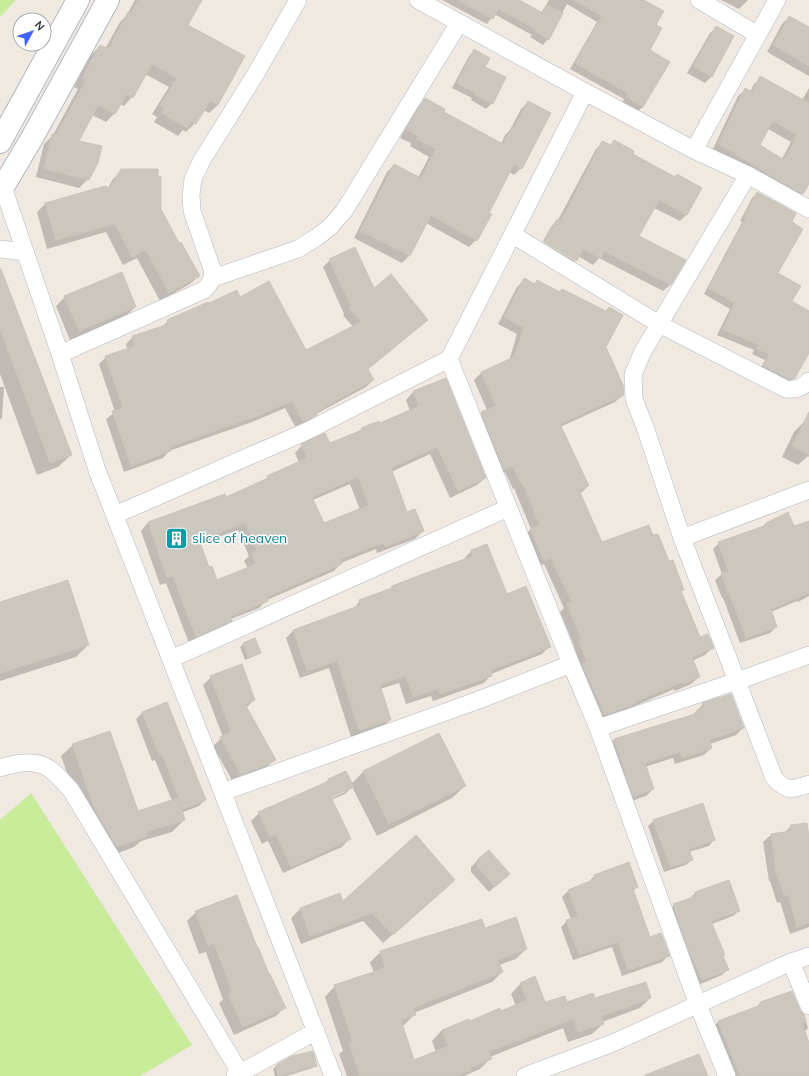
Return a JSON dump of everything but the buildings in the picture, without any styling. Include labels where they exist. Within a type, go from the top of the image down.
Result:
[{"type":"main road","points":[[0,142],[78,0]]},
{"type":"main road","points":[[1,190],[32,138],[108,0]]},
{"type":"street","points":[[60,354],[204,290],[210,284],[213,278],[212,269],[192,212],[190,195],[193,179],[202,160],[255,75],[298,0]]},
{"type":"street","points":[[418,0],[694,150],[807,202]]},
{"type":"street","points":[[699,0],[758,35]]},
{"type":"street","points":[[694,150],[777,0]]},
{"type":"street","points":[[213,278],[298,249],[317,238],[330,227],[344,211],[459,23]]},
{"type":"street","points":[[115,515],[307,431],[449,359],[585,92]]},
{"type":"street","points":[[748,175],[642,353],[633,375],[634,399],[645,427],[682,538],[774,778],[782,786],[789,789],[798,788],[809,784]]},
{"type":"street","points":[[1,190],[25,252],[60,354],[97,470],[333,1076]]},
{"type":"street","points":[[513,235],[659,324],[786,389],[795,390],[802,387],[809,381]]},
{"type":"street","points":[[0,249],[25,252]]},
{"type":"street","points":[[449,359],[598,728],[698,1005],[727,1076]]},
{"type":"street","points":[[682,538],[809,490]]},
{"type":"street","points":[[171,659],[508,508]]},
{"type":"street","points":[[598,728],[809,655]]},
{"type":"street","points":[[223,792],[476,701],[571,664]]},
{"type":"street","points":[[0,768],[9,765],[35,763],[51,769],[71,790],[239,1075],[316,1031]]},
{"type":"street","points":[[525,1076],[613,1043],[790,962],[809,956]]},
{"type":"street","points":[[790,962],[809,1006]]},
{"type":"green space","points":[[0,0],[16,0],[0,17]]},
{"type":"green space","points":[[31,793],[192,1045],[140,1076],[0,1076],[0,820]]},
{"type":"place","name":"slice of heaven","points":[[176,538]]}]
